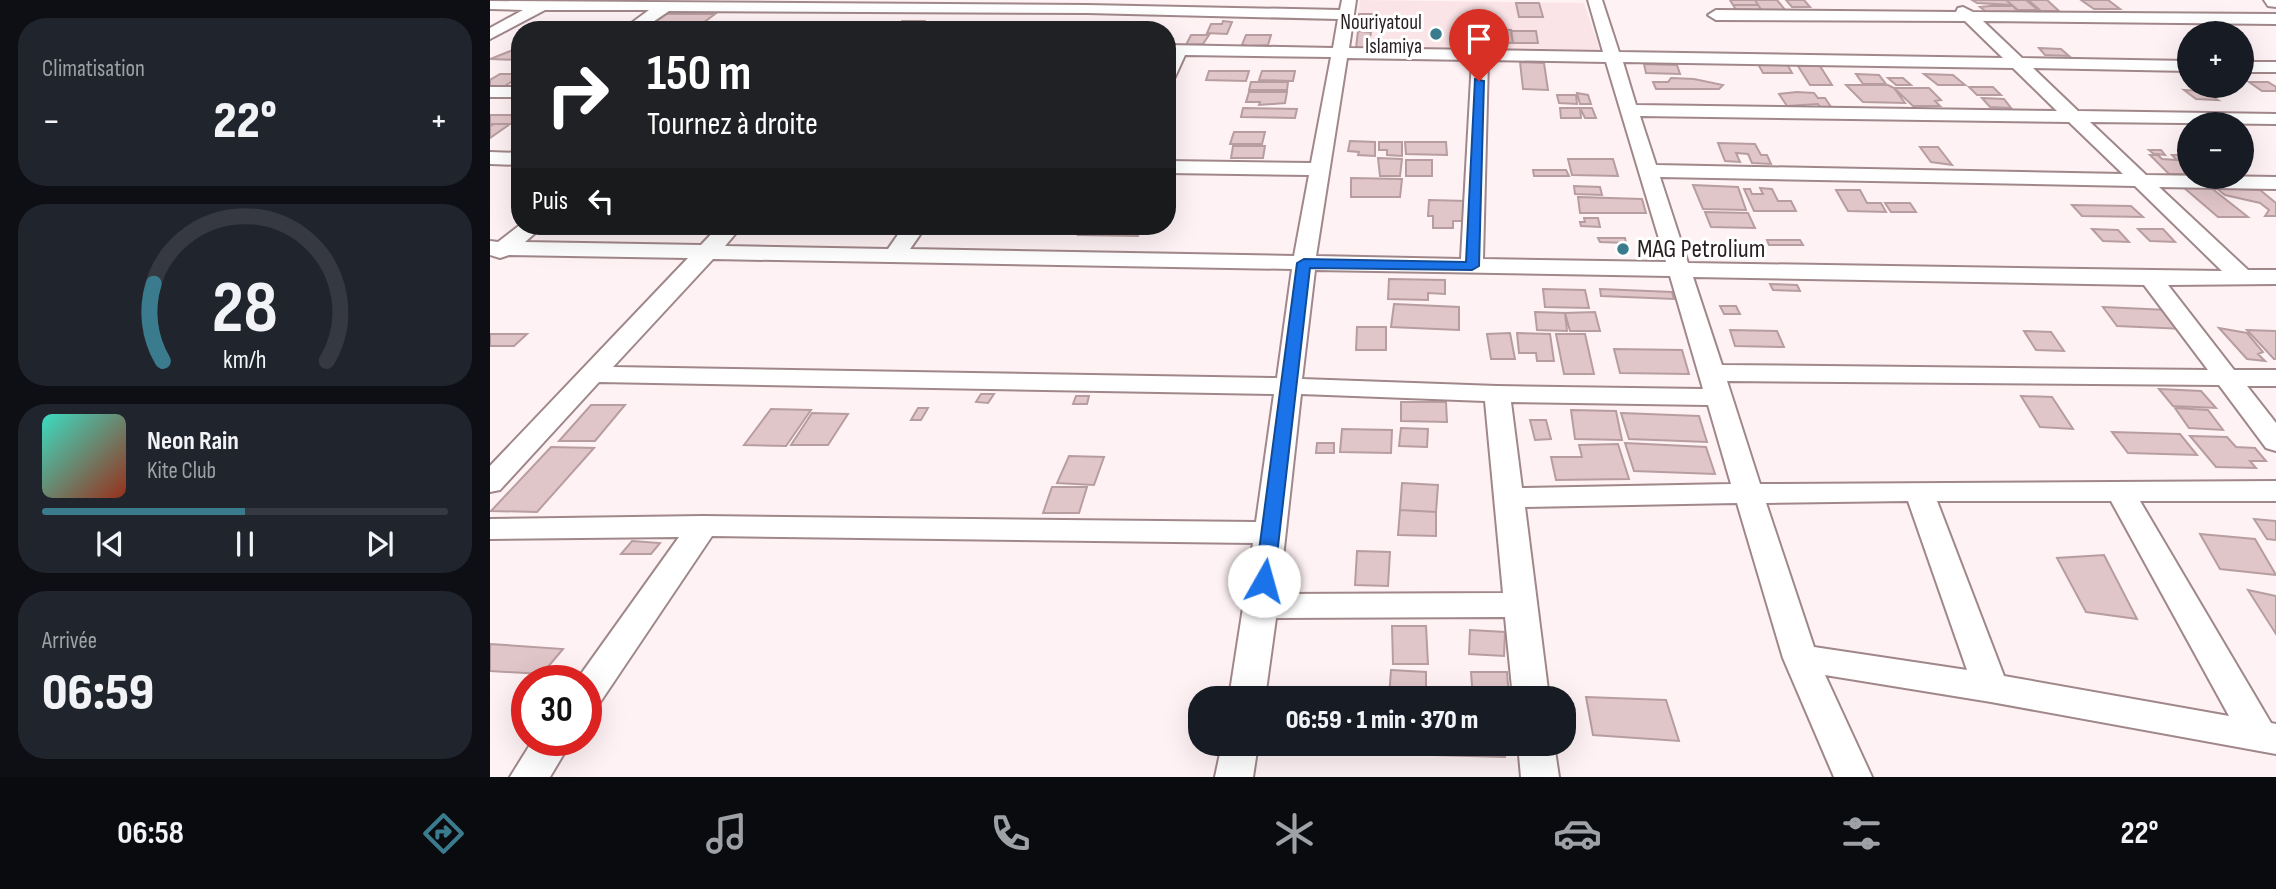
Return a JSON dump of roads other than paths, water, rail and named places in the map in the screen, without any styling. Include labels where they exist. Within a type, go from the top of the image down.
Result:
[{"type":"street","points":[[1595,0],[1800,658],[1853,777]]},
{"type":"street","points":[[1708,0],[1735,48]]},
{"type":"street","points":[[1952,0],[2242,277]]},
{"type":"street","points":[[514,21],[547,3]]},
{"type":"street","points":[[644,21],[671,3]]},
{"type":"street","points":[[490,5],[671,3],[951,8],[1091,4],[1348,7],[1304,263],[1249,686]]},
{"type":"street","points":[[792,21],[814,4]]},
{"type":"street","points":[[940,21],[951,8]]},
{"type":"street","points":[[1716,15],[2276,19]]},
{"type":"street","points":[[490,34],[511,23]]},
{"type":"street","points":[[1176,50],[1612,57],[1735,48],[2019,64],[2177,66]]},
{"type":"street","points":[[1472,266],[1480,55]]},
{"type":"street","points":[[2254,67],[2276,67]]},
{"type":"street","points":[[2254,70],[2276,78]]},
{"type":"street","points":[[490,92],[511,92]]},
{"type":"street","points":[[1629,110],[2276,118]]},
{"type":"street","points":[[490,158],[511,159]]},
{"type":"street","points":[[1176,167],[1321,169]]},
{"type":"street","points":[[1648,171],[2276,183]]},
{"type":"street","points":[[494,251],[518,235]]},
{"type":"street","points":[[490,483],[722,235]]},
{"type":"street","points":[[894,256],[909,235]]},
{"type":"street","points":[[494,251],[705,251],[2151,278],[2276,277]]},
{"type":"street","points":[[2151,278],[2276,442]]},
{"type":"street","points":[[591,374],[1288,386],[1497,394],[1715,385],[2276,378]]},
{"type":"street","points":[[1497,394],[1530,686]]},
{"type":"street","points":[[2120,491],[2268,738]]},
{"type":"street","points":[[1509,498],[1748,492],[1920,494],[2276,491]]},
{"type":"street","points":[[1920,494],[1991,688]]},
{"type":"street","points":[[490,529],[703,526],[1270,533]]},
{"type":"street","points":[[602,671],[703,526]]},
{"type":"street","points":[[1261,606],[1521,605]]},
{"type":"street","points":[[1800,658],[1991,688],[2268,738]]},
{"type":"street","points":[[529,777],[543,756]]},
{"type":"street","points":[[1234,777],[1238,756]]},
{"type":"street","points":[[1537,756],[1539,777]]},
{"type":"place","name":"Nouriyatoul Islamiya","points":[[1436,34]]},
{"type":"place","name":"MAG Petrolium","points":[[1623,249]]}]
